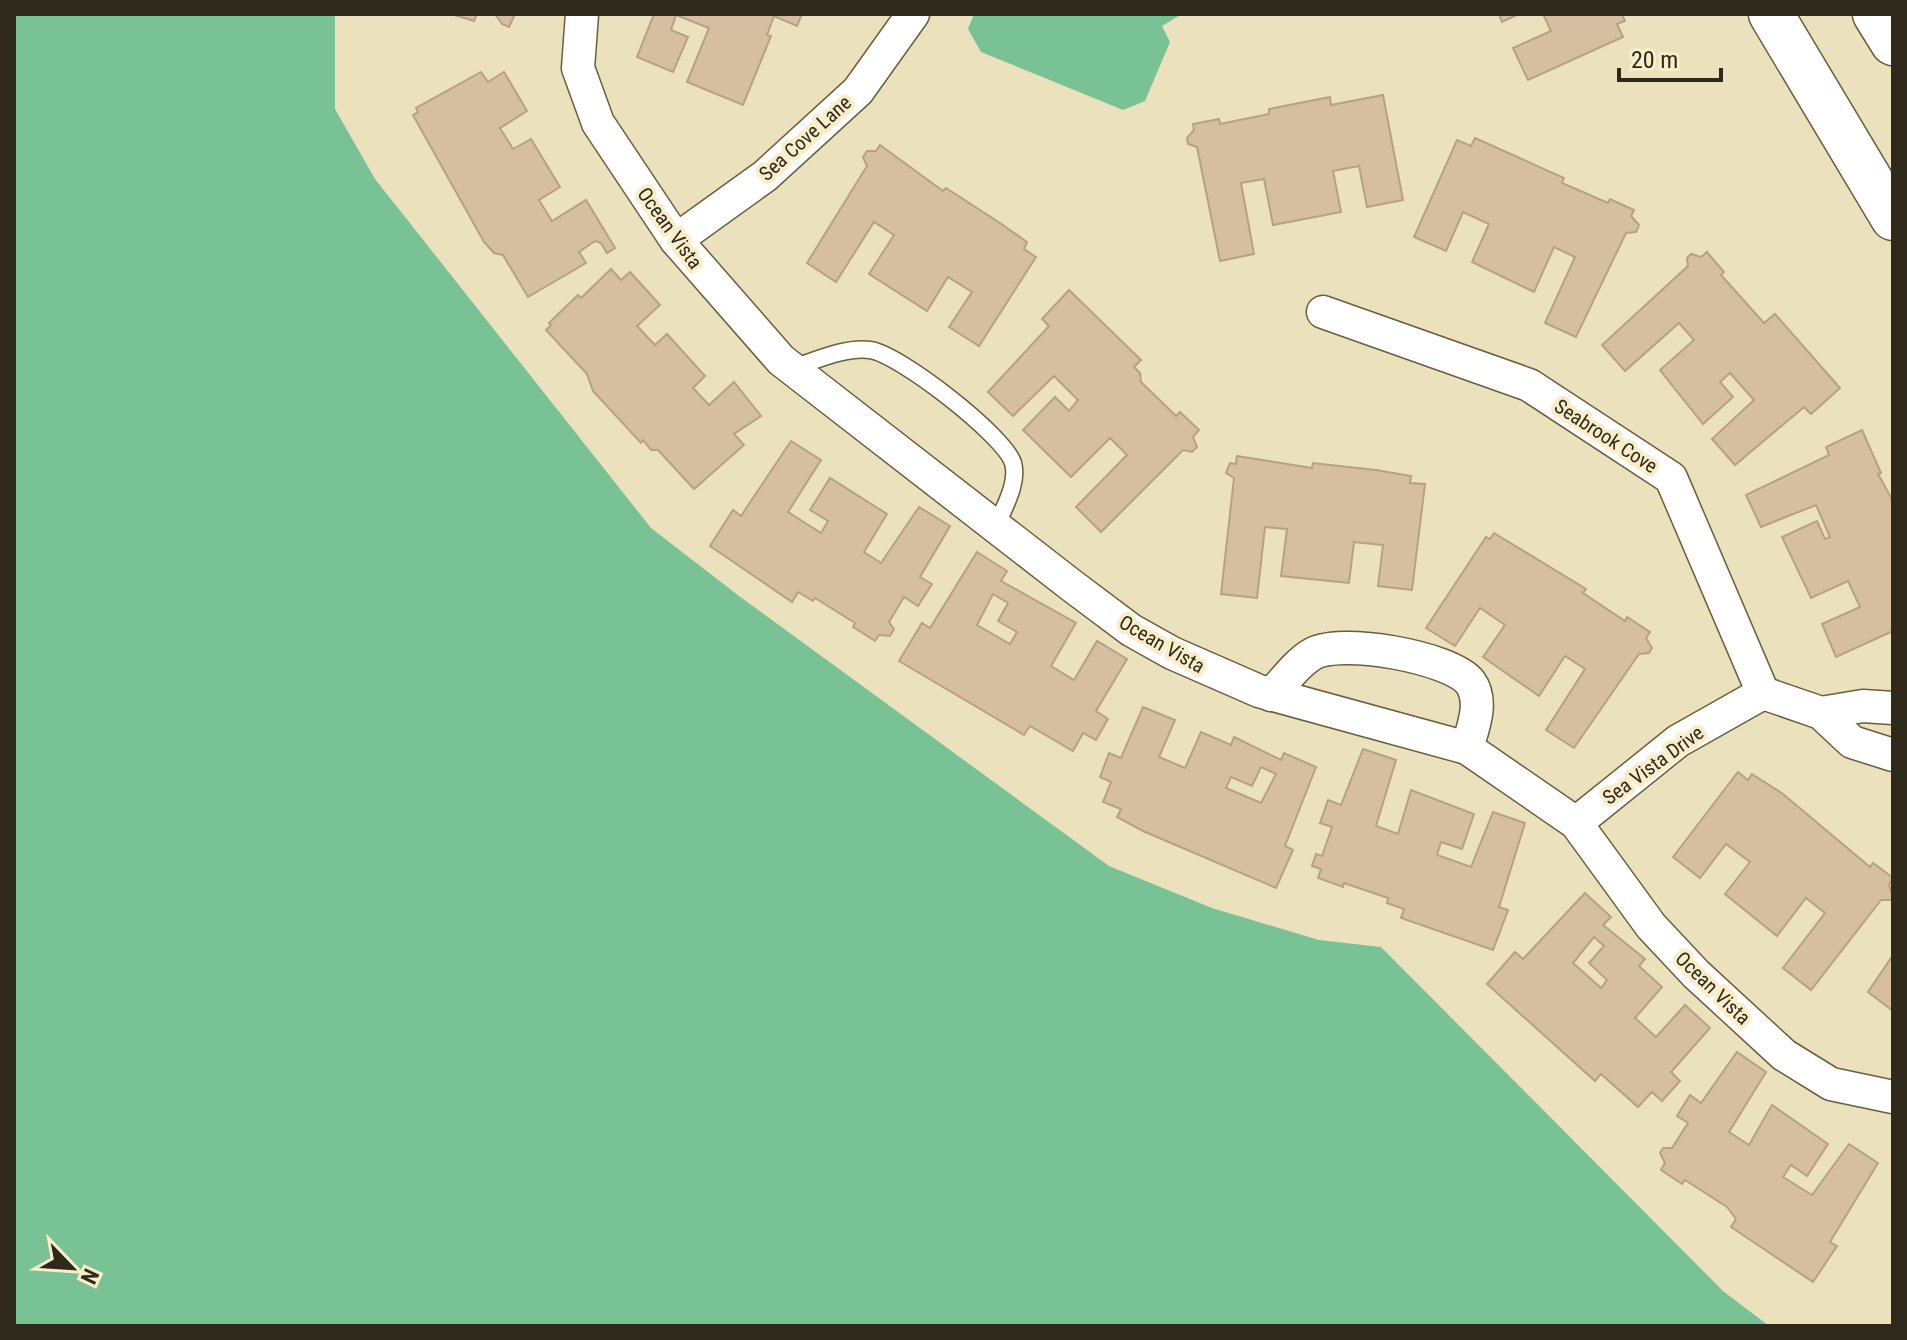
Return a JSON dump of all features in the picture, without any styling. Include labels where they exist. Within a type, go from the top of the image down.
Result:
[{"type":"main road","points":[[1771,14],[1893,218]]},
{"type":"main road","points":[[1875,14],[1893,43]]},
{"type":"street","name":"Ocean Vista","points":[[582,14],[578,68],[598,123],[676,240],[728,303],[791,369],[1131,630],[1215,673],[1271,695],[1467,748],[1576,823],[1651,926],[1696,974],[1784,1055],[1831,1084],[1893,1097]]},
{"type":"street","name":"Sea Cove Lane","points":[[676,240],[765,176],[858,91],[913,14]]},
{"type":"street","name":"Seabrook Cove","points":[[1323,312],[1529,385],[1671,478],[1763,693]]},
{"type":"street","points":[[1271,695],[1311,655],[1330,648],[1350,645],[1451,667],[1470,682],[1476,696],[1477,715],[1467,748]]},
{"type":"street","points":[[1763,693],[1821,713],[1852,742],[1893,755]]},
{"type":"street","name":"Sea Vista Drive","points":[[1576,823],[1678,741],[1763,693]]},
{"type":"street","points":[[1821,713],[1863,706],[1893,708]]},
{"type":"lane","points":[[791,369],[853,349],[874,350],[895,358],[1005,446],[1014,465],[1013,486],[996,527]]},
{"type":"green space","points":[[14,14],[335,14],[335,109],[375,179],[651,528],[739,596],[1109,866],[1212,908],[1319,940],[1381,947],[1723,1291],[1769,1326],[14,1326]]},
{"type":"green space","points":[[974,14],[1182,14],[1162,26],[1170,42],[1145,101],[1123,110],[981,52],[968,29]]},
{"type":"building","points":[[451,14],[477,14],[474,21]]},
{"type":"building","points":[[495,14],[515,14],[509,27],[502,24]]},
{"type":"building","points":[[654,14],[802,14],[797,26],[774,16],[767,35],[771,36],[743,105],[687,82],[709,28],[676,15],[671,30],[688,37],[673,72],[637,57]]},
{"type":"building","points":[[1499,14],[1519,14],[1502,22]]},
{"type":"building","points":[[1543,14],[1622,14],[1625,21],[1617,24],[1623,37],[1528,80],[1513,48],[1551,31]]},
{"type":"building","points":[[481,72],[488,82],[504,72],[527,111],[500,128],[513,149],[531,139],[560,187],[539,200],[552,221],[586,200],[615,248],[607,253],[601,243],[595,241],[579,252],[586,263],[528,297],[503,255],[494,253],[484,242],[413,115],[418,112],[416,108]]},
{"type":"building","points":[[1383,95],[1403,200],[1367,207],[1359,166],[1333,171],[1341,212],[1273,225],[1264,179],[1241,183],[1254,254],[1220,261],[1197,147],[1188,144],[1187,138],[1194,130],[1193,124],[1219,119],[1220,124],[1269,114],[1269,109],[1330,97],[1331,105]]},
{"type":"building","points":[[1475,138],[1564,178],[1562,183],[1608,203],[1610,199],[1634,210],[1631,216],[1639,225],[1636,232],[1626,233],[1576,337],[1545,323],[1575,257],[1554,247],[1534,292],[1472,262],[1489,224],[1463,212],[1446,251],[1414,237],[1457,140],[1471,146]]},
{"type":"building","points":[[880,145],[943,191],[946,188],[1027,242],[1024,249],[1036,257],[979,346],[949,327],[972,292],[948,277],[927,311],[869,274],[894,235],[874,222],[836,282],[807,263],[867,166],[863,157],[867,151],[876,151]]},
{"type":"building","points":[[1707,252],[1724,272],[1721,275],[1764,323],[1775,314],[1840,388],[1811,414],[1804,407],[1735,465],[1712,439],[1754,400],[1730,373],[1720,382],[1733,397],[1703,424],[1660,370],[1694,340],[1679,323],[1625,371],[1602,345],[1688,266],[1687,258],[1691,254],[1701,257]]},
{"type":"building","points":[[611,269],[621,280],[630,272],[660,305],[637,326],[655,345],[667,334],[705,376],[693,388],[709,405],[734,382],[761,416],[734,434],[744,445],[694,489],[658,450],[651,450],[643,440],[641,443],[593,391],[587,374],[546,330],[551,325],[549,323],[578,295],[581,298]]},
{"type":"building","points":[[1069,290],[1141,360],[1134,367],[1140,373],[1141,382],[1176,416],[1180,412],[1199,430],[1193,437],[1197,447],[1192,452],[1183,450],[1101,532],[1076,507],[1127,455],[1110,438],[1071,477],[1023,430],[1055,397],[1069,411],[1078,400],[1054,376],[1013,416],[988,392],[1049,326],[1042,319]]},
{"type":"building","points":[[1862,430],[1881,473],[1878,474],[1893,501],[1893,631],[1836,657],[1822,624],[1860,607],[1848,581],[1811,598],[1782,537],[1817,521],[1825,539],[1830,537],[1816,505],[1761,527],[1746,495],[1829,455],[1826,447]]},
{"type":"building","points":[[791,441],[821,460],[788,512],[821,533],[828,521],[810,510],[830,478],[887,514],[864,552],[881,563],[919,507],[950,526],[920,577],[932,584],[918,606],[904,597],[889,622],[894,629],[890,636],[879,635],[875,641],[853,627],[855,623],[815,598],[813,601],[798,592],[792,602],[710,546],[733,510],[741,516]]},
{"type":"building","points":[[1237,456],[1312,468],[1313,463],[1376,470],[1411,476],[1410,483],[1425,484],[1412,590],[1378,586],[1383,545],[1354,542],[1349,583],[1281,576],[1287,529],[1265,527],[1257,598],[1221,594],[1234,478],[1226,473],[1230,463],[1236,464]]},
{"type":"building","points":[[1494,533],[1586,589],[1583,593],[1625,621],[1627,617],[1650,632],[1646,638],[1652,648],[1649,653],[1639,654],[1574,748],[1546,730],[1585,669],[1565,656],[1539,696],[1483,657],[1505,625],[1480,608],[1455,646],[1426,628],[1486,537],[1490,539]]},
{"type":"building","points":[[977,552],[1007,571],[1001,581],[1076,623],[1051,666],[1074,680],[1097,641],[1127,659],[1096,711],[1108,719],[1096,740],[1083,733],[1073,751],[1030,726],[1024,735],[899,661],[922,623],[930,628]],"holes":[[[993,594],[1008,603],[998,621],[1017,632],[1010,644],[977,625]]]},
{"type":"building","points":[[1143,707],[1175,720],[1159,757],[1185,768],[1201,732],[1231,745],[1234,737],[1281,760],[1284,753],[1316,767],[1285,846],[1293,850],[1276,888],[1117,817],[1121,809],[1103,802],[1111,782],[1100,777],[1109,753],[1121,758]],"holes":[[[1261,767],[1276,774],[1261,803],[1226,788],[1231,777],[1252,786]]]},
{"type":"building","points":[[1363,749],[1396,760],[1376,826],[1398,834],[1411,790],[1474,814],[1462,849],[1441,842],[1437,855],[1471,867],[1493,812],[1525,823],[1499,907],[1508,910],[1493,950],[1401,918],[1404,909],[1387,903],[1388,898],[1318,878],[1321,869],[1312,866],[1316,854],[1322,856],[1332,827],[1320,823],[1328,800],[1341,805]]},
{"type":"building","points":[[1738,772],[1748,780],[1752,774],[1783,794],[1870,867],[1873,863],[1893,878],[1889,885],[1893,897],[1881,900],[1811,990],[1783,968],[1825,913],[1806,898],[1777,936],[1725,894],[1750,862],[1726,844],[1700,878],[1673,857]]},
{"type":"building","points":[[1585,893],[1611,917],[1603,925],[1645,959],[1639,966],[1662,987],[1635,1018],[1656,1037],[1685,1005],[1710,1028],[1671,1072],[1680,1081],[1662,1101],[1652,1092],[1638,1107],[1601,1074],[1595,1081],[1487,984],[1515,952],[1523,959]],"holes":[[[1594,937],[1604,946],[1589,963],[1607,980],[1601,988],[1573,963]]]},
{"type":"building","points":[[1893,955],[1893,1011],[1868,992]]},
{"type":"building","points":[[1737,1052],[1766,1072],[1729,1132],[1749,1145],[1772,1105],[1828,1144],[1807,1176],[1791,1165],[1783,1177],[1812,1195],[1849,1144],[1878,1163],[1830,1242],[1837,1246],[1813,1282],[1731,1227],[1736,1219],[1727,1207],[1685,1180],[1682,1184],[1661,1170],[1665,1163],[1660,1153],[1663,1148],[1672,1148],[1688,1123],[1677,1116],[1690,1095],[1701,1103]]}]
